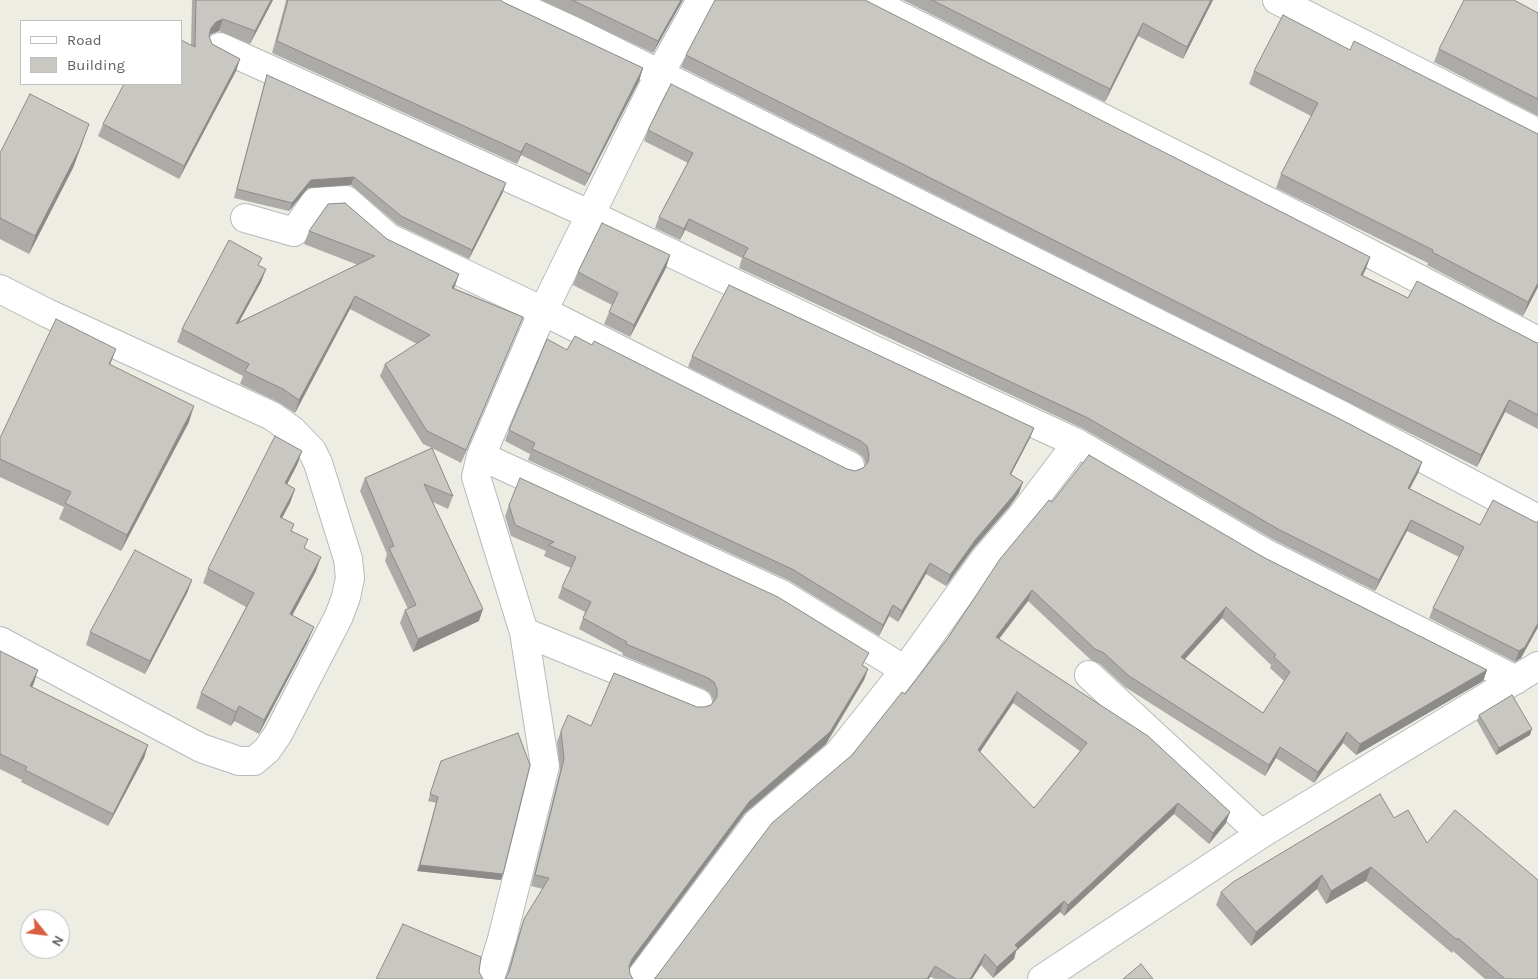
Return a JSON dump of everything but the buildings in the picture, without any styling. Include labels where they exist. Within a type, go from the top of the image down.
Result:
[{"type":"street","points":[[505,0],[576,32],[1341,415],[1538,519]]},
{"type":"street","points":[[490,979],[502,939],[544,766],[524,632],[476,477],[481,456],[543,310],[659,75],[701,0]]},
{"type":"street","points":[[868,0],[1319,227],[1538,341]]},
{"type":"street","points":[[1276,0],[1538,133]]},
{"type":"street","points":[[220,47],[589,214],[872,349],[1077,443],[1267,554],[1527,673]]},
{"type":"street","points":[[245,218],[294,232],[315,202],[346,200],[389,238],[543,310],[850,466]]},
{"type":"street","points":[[0,289],[47,313],[272,416],[293,431],[308,446],[318,463],[348,559],[350,578],[339,616],[309,675],[278,734],[267,750],[254,761],[239,762],[202,748],[0,641]]},
{"type":"street","points":[[640,979],[757,822],[838,754],[905,670],[979,566],[1077,443]]},
{"type":"street","points":[[481,456],[781,594],[905,670]]},
{"type":"street","points":[[524,632],[698,703]]},
{"type":"street","points":[[1042,979],[1261,834],[1527,673]]},
{"type":"street","points":[[1089,675],[1261,834]]}]
